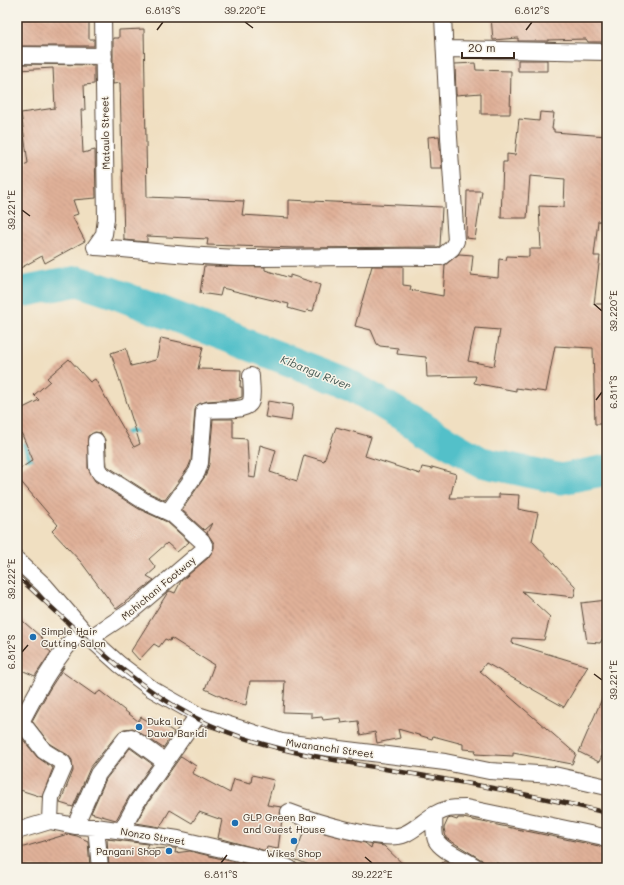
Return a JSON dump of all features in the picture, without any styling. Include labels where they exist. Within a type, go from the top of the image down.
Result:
[{"type":"street","name":"Mataulo Street","points":[[102,17],[104,56],[106,219],[104,234],[95,247],[187,255],[252,258],[444,255],[455,245],[456,241],[445,49]]},
{"type":"street","points":[[443,17],[445,49],[607,52]]},
{"type":"street","points":[[17,55],[104,56]]},
{"type":"street","points":[[172,514],[170,510],[172,506],[197,472],[200,462],[204,411],[217,409],[242,409],[247,407],[252,400],[251,376]]},
{"type":"street","name":"Mchichani Footway","points":[[86,633],[134,608],[205,547],[202,541],[172,514],[144,502],[100,473],[96,467],[96,440]]},
{"type":"street","name":"Mwananchi Street","points":[[17,560],[44,585],[86,633],[119,664],[152,689],[198,715],[282,742],[445,762],[489,771],[554,775],[607,787]]},
{"type":"street","points":[[17,831],[50,820],[51,797],[64,765],[61,761],[44,751],[19,719],[50,668],[61,653],[86,633]]},
{"type":"street","points":[[122,830],[164,761],[176,748],[198,715]]},
{"type":"street","points":[[75,826],[98,774],[126,738],[131,737],[164,761]]},
{"type":"street","points":[[289,812],[332,826],[383,837],[394,837],[405,834],[434,815],[448,809],[466,808],[604,837],[607,840]]},
{"type":"street","points":[[434,815],[436,839],[440,844],[454,855],[460,857],[477,868]]},
{"type":"street","name":"Nonzo Street","points":[[50,820],[75,826],[122,830],[178,839],[252,856],[289,868]]},
{"type":"street","points":[[96,827],[100,868]]},
{"type":"building","points":[[17,17],[89,17],[89,39],[94,39],[94,46],[17,46]]},
{"type":"building","points":[[491,17],[602,17],[603,42],[588,42],[586,39],[518,41],[518,38],[493,40]]},
{"type":"building","points":[[144,29],[147,197],[244,201],[242,215],[289,218],[289,200],[442,207],[440,246],[294,248],[207,245],[208,239],[147,236],[147,242],[124,240],[120,83],[113,84],[113,38],[119,38],[119,30]]},
{"type":"building","points":[[518,60],[547,60],[547,71],[518,71]]},
{"type":"building","points":[[475,63],[476,70],[511,71],[510,114],[481,114],[481,93],[456,95],[455,64]]},
{"type":"building","points":[[17,64],[94,65],[94,84],[84,85],[85,110],[81,110],[83,153],[95,150],[96,198],[73,200],[78,214],[72,216],[85,241],[45,263],[42,256],[17,270],[17,168],[28,163],[21,113],[55,108],[53,68],[18,70]]},
{"type":"building","points":[[540,112],[554,113],[552,129],[554,129],[554,132],[607,136],[607,221],[598,221],[594,256],[600,256],[594,304],[607,304],[607,424],[595,424],[593,348],[555,346],[546,392],[516,388],[516,391],[474,383],[476,376],[427,377],[426,357],[397,354],[398,348],[380,346],[377,344],[371,330],[355,326],[372,266],[403,266],[403,285],[411,286],[410,290],[443,296],[445,265],[459,254],[473,255],[471,275],[498,278],[499,259],[506,260],[507,256],[529,257],[529,249],[541,249],[539,206],[564,207],[565,179],[530,176],[527,218],[501,218],[503,162],[507,162],[507,154],[515,155],[519,119],[539,121]],"holes":[[[475,328],[500,330],[494,366],[468,361]]]},
{"type":"building","points":[[439,136],[442,168],[430,168],[428,137]]},
{"type":"building","points":[[467,191],[482,191],[475,239],[466,238]]},
{"type":"building","points":[[204,266],[265,267],[265,270],[290,278],[290,275],[320,285],[313,311],[307,310],[306,313],[288,308],[289,304],[222,288],[220,296],[200,293]]},
{"type":"building","points":[[161,338],[203,347],[198,369],[241,370],[240,387],[242,387],[242,397],[236,399],[207,401],[197,405],[195,410],[191,461],[188,468],[165,500],[149,493],[107,466],[105,440],[101,433],[95,432],[88,436],[88,468],[95,481],[139,509],[167,522],[189,542],[177,552],[167,543],[149,559],[156,568],[147,576],[154,580],[116,609],[81,562],[52,531],[58,525],[17,477],[17,471],[33,460],[17,423],[17,411],[39,400],[34,395],[50,381],[47,378],[69,359],[90,382],[95,379],[134,447],[140,444],[111,353],[126,348],[131,366],[156,360]]},
{"type":"building","points":[[268,401],[293,405],[291,421],[265,417]]},
{"type":"building","points":[[213,419],[233,419],[233,438],[247,439],[249,477],[255,478],[260,445],[276,450],[270,472],[297,481],[304,455],[324,461],[336,427],[371,437],[365,456],[420,474],[422,467],[432,469],[432,467],[456,474],[450,498],[499,498],[499,494],[519,495],[518,509],[538,513],[532,541],[576,587],[574,597],[522,591],[550,617],[544,640],[513,638],[512,643],[588,666],[564,707],[486,663],[480,671],[576,754],[572,764],[513,753],[513,756],[475,754],[476,750],[463,749],[463,744],[433,736],[432,739],[398,729],[400,738],[377,743],[375,732],[360,735],[358,721],[341,723],[340,718],[323,720],[322,717],[312,718],[312,713],[283,712],[285,681],[250,681],[246,705],[233,702],[205,689],[214,665],[171,638],[170,641],[165,639],[159,647],[154,644],[139,660],[131,651],[168,592],[170,591],[175,593],[181,581],[208,558],[214,548],[214,543],[207,533],[212,523],[204,530],[182,510],[206,475],[209,464]]},
{"type":"building","points":[[607,600],[607,631],[600,643],[587,642],[581,603]]},
{"type":"building","points":[[17,616],[41,637],[46,643],[43,646],[51,652],[35,676],[17,668]]},
{"type":"building","points":[[61,671],[95,695],[100,691],[138,721],[141,717],[148,721],[151,717],[174,732],[163,748],[133,728],[124,729],[119,732],[90,768],[73,807],[60,803],[73,771],[72,760],[68,755],[50,744],[32,721]]},
{"type":"building","points":[[607,687],[607,734],[602,747],[605,749],[599,762],[579,752]]},
{"type":"building","points":[[17,732],[37,757],[53,768],[42,797],[17,789]]},
{"type":"building","points":[[130,748],[152,764],[129,797],[116,820],[91,813],[106,779]]},
{"type":"building","points":[[181,756],[196,766],[192,773],[230,793],[234,779],[251,783],[252,775],[274,780],[267,805],[282,807],[280,813],[282,819],[278,849],[267,847],[266,851],[218,838],[222,820],[199,812],[192,823],[170,810],[160,827],[136,823],[145,807]]},
{"type":"building","points":[[451,818],[457,820],[458,818],[463,818],[599,846],[607,849],[607,868],[516,868],[496,863],[495,868],[486,868],[482,860],[446,838],[444,828],[448,819]]},
{"type":"building","points":[[305,828],[365,843],[371,848],[372,844],[384,846],[407,868],[317,868],[294,859]]},
{"type":"building","points":[[68,834],[88,841],[90,868],[17,868],[17,849]]},
{"type":"building","points":[[107,839],[148,844],[145,849],[176,848],[175,853],[190,851],[258,868],[109,868]]},
{"type":"building","points":[[444,860],[450,863],[459,868],[439,868]]},
{"type":"waterway","name":"Kibangu River","points":[[17,293],[78,281],[111,292],[347,383],[481,462],[561,479],[607,470]]},
{"type":"waterway","points":[[121,436],[130,431],[142,432]]},
{"type":"waterway","points":[[25,445],[29,458],[39,457]]},
{"type":"railway","points":[[17,576],[80,634],[124,671],[171,704],[218,728],[241,737],[289,751],[496,789],[607,813]]},
{"type":"place","name":"Simple Hair Cutting Salon","points":[[33,637]]},
{"type":"place","name":"Duka la Dawa Baridi","points":[[139,727]]},
{"type":"place","name":"GLP Green Bar and Guest House","points":[[235,823]]},
{"type":"place","name":"Wikes Shop","points":[[294,841]]},
{"type":"place","name":"Pangani Shop","points":[[169,851]]}]
